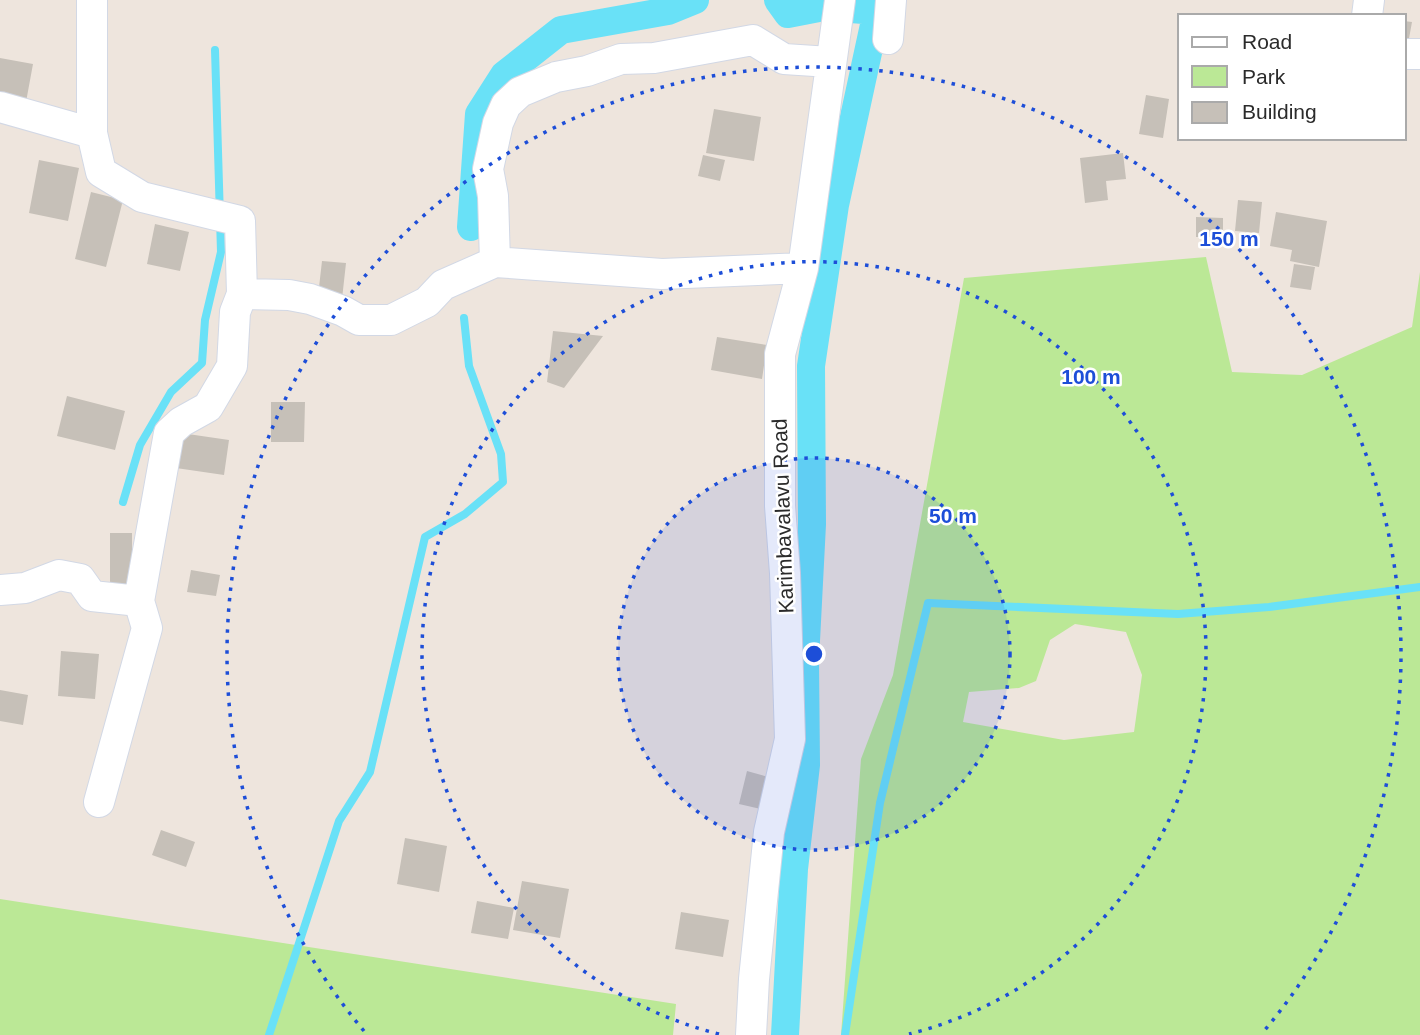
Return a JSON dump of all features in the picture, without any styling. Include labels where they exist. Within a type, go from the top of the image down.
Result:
[{"type":"street","points":[[92,0],[92,133],[101,172],[142,197],[240,221],[242,294],[235,312],[232,366],[208,407],[181,422],[169,433],[139,601],[147,628],[99,802]]},
{"type":"street","name":"Karimbavalavu Road","points":[[751,1035],[769,832],[790,739],[785,573],[780,506],[780,354],[803,268],[840,0]]},
{"type":"street","points":[[888,39],[891,0]]},
{"type":"street","points":[[495,262],[494,209],[488,169],[498,123],[506,105],[520,92],[556,77],[587,71],[621,59],[653,58],[753,40],[783,59],[830,62]]},
{"type":"street","points":[[0,107],[92,133]]},
{"type":"street","points":[[242,294],[289,295],[310,299],[359,320],[391,320],[427,302],[443,285],[495,262],[662,274],[803,268]]},
{"type":"street","points":[[0,590],[25,587],[59,575],[80,579],[92,596],[139,601]]},
{"type":"green space","points":[[1206,257],[1232,372],[1302,375],[1412,327],[1420,272],[1420,1035],[841,1035],[861,759],[893,675],[964,278]],"holes":[[[1075,624],[1126,632],[1142,675],[1134,732],[1064,740],[963,722],[969,692],[1019,688],[1036,681],[1050,640]]]},
{"type":"green space","points":[[0,899],[676,1004],[673,1035],[0,1035]]},
{"type":"building","points":[[1406,21],[1412,22],[1406,44]]},
{"type":"building","points":[[0,58],[33,64],[26,102],[0,97]]},
{"type":"building","points":[[1146,95],[1169,99],[1163,138],[1139,134]]},
{"type":"building","points":[[714,109],[761,117],[754,161],[706,153]]},
{"type":"building","points":[[1123,153],[1126,179],[1106,181],[1108,200],[1085,203],[1080,158]]},
{"type":"building","points":[[703,155],[725,160],[720,181],[698,176]]},
{"type":"building","points":[[39,160],[79,168],[68,221],[29,213]]},
{"type":"building","points":[[91,192],[123,200],[106,267],[75,259]]},
{"type":"building","points":[[1238,200],[1262,202],[1259,233],[1235,231]]},
{"type":"building","points":[[1276,212],[1327,221],[1319,267],[1290,261],[1292,250],[1270,246]]},
{"type":"building","points":[[1196,217],[1223,218],[1223,237],[1196,237]]},
{"type":"building","points":[[155,224],[189,232],[180,271],[147,264]]},
{"type":"building","points":[[322,261],[346,263],[342,299],[318,296]]},
{"type":"building","points":[[1294,264],[1315,267],[1311,290],[1290,287]]},
{"type":"building","points":[[553,331],[603,336],[564,388],[547,382]]},
{"type":"building","points":[[717,337],[767,345],[762,379],[711,370]]},
{"type":"building","points":[[67,396],[125,411],[115,450],[57,436]]},
{"type":"building","points":[[271,402],[305,402],[304,442],[271,442]]},
{"type":"building","points":[[181,433],[229,440],[224,475],[176,468]]},
{"type":"building","points":[[110,533],[132,533],[132,586],[110,586]]},
{"type":"building","points":[[191,570],[220,575],[216,596],[187,592]]},
{"type":"building","points":[[61,651],[99,654],[95,699],[58,696]]},
{"type":"building","points":[[0,690],[28,695],[23,725],[0,721]]},
{"type":"building","points":[[747,771],[772,778],[765,810],[739,804]]},
{"type":"building","points":[[161,830],[195,842],[186,867],[152,855]]},
{"type":"building","points":[[405,838],[447,846],[439,892],[397,884]]},
{"type":"building","points":[[522,881],[569,889],[560,938],[513,930]]},
{"type":"building","points":[[477,901],[514,908],[508,939],[471,933]]},
{"type":"building","points":[[681,912],[729,920],[723,957],[675,949]]},
{"type":"waterway","points":[[471,227],[479,114],[504,75],[561,30],[668,11],[695,0]]},
{"type":"waterway","points":[[778,0],[788,14],[824,7],[877,11],[877,0]]},
{"type":"waterway","points":[[785,1035],[794,869],[806,765],[805,660],[812,524],[811,366],[835,205],[877,11]]},
{"type":"waterway","points":[[123,502],[140,445],[171,392],[202,363],[205,320],[221,252],[215,50]]},
{"type":"waterway","points":[[269,1035],[339,821],[370,772],[425,537],[465,514],[503,482],[501,454],[469,366],[464,318]]},
{"type":"waterway","points":[[845,1035],[880,803],[928,603],[1178,614],[1269,607],[1420,587]]}]
